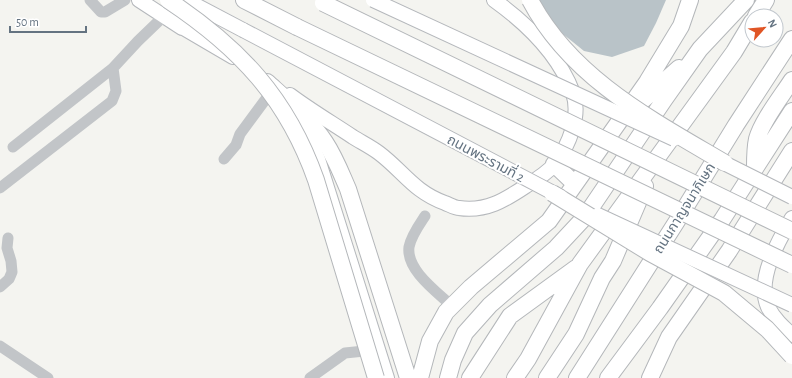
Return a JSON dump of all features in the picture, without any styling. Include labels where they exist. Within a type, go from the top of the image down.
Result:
[{"type":"highway","points":[[168,0],[215,34],[248,66],[268,89],[297,135],[308,157],[316,180],[376,378]]},
{"type":"highway","points":[[244,0],[297,27],[792,265]]},
{"type":"highway","points":[[530,0],[543,23],[558,42],[580,65],[604,86],[627,104],[724,163]]},
{"type":"highway","points":[[420,378],[430,341],[446,312],[471,287],[549,221],[647,82],[680,26],[690,0]]},
{"type":"highway","points":[[622,119],[700,49],[746,0]]},
{"type":"highway","points":[[321,1],[792,231]]},
{"type":"highway","points":[[516,378],[580,264],[734,52],[744,35]]},
{"type":"highway","name":"ถนนกาญจนาภิเษก","points":[[577,378],[736,125],[792,39]]},
{"type":"highway","points":[[448,378],[453,360],[466,333],[490,305],[538,265],[584,218],[700,49]]},
{"type":"highway","points":[[254,70],[309,121],[325,141],[337,163],[348,189],[408,378]]},
{"type":"highway","points":[[755,167],[755,147],[757,138],[792,80]]},
{"type":"highway","points":[[608,378],[660,308],[722,220],[792,111]]},
{"type":"highway","points":[[639,378],[729,251],[792,152]]},
{"type":"highway","points":[[547,378],[576,334],[602,278],[614,261],[656,160]]},
{"type":"highway","points":[[554,164],[575,184]]},
{"type":"highway","points":[[552,193],[650,253],[724,293],[767,328],[792,356]]},
{"type":"highway","points":[[722,220],[729,251]]},
{"type":"highway","points":[[470,378],[510,316],[580,264]]},
{"type":"highway","points":[[650,378],[669,337]]},
{"type":"main road","points":[[138,0],[245,69],[271,92],[297,120],[309,138],[318,159],[387,378]]},
{"type":"main road","name":"ถนนพระรามที่ 2","points":[[186,0],[552,193],[792,305]]},
{"type":"main road","points":[[373,0],[724,163],[792,197]]},
{"type":"main road","points":[[169,20],[254,70],[304,106],[379,153],[417,189],[438,201],[458,208],[479,209],[499,202],[540,177],[554,164],[566,145],[573,128],[576,115],[573,94],[565,76],[554,58],[541,42],[521,22],[494,0]]},
{"type":"main road","points":[[792,218],[772,255],[765,288],[768,307],[778,323],[792,335]]},
{"type":"street","points":[[90,0],[101,12],[105,12],[125,0]]},
{"type":"street","points":[[13,147],[113,68],[138,41],[169,20]]},
{"type":"street","points":[[0,188],[112,101],[116,91],[113,68]]},
{"type":"street","points":[[224,159],[236,145],[240,134],[271,92]]},
{"type":"street","points":[[425,216],[409,247],[410,257],[414,267],[422,278],[452,306]]},
{"type":"street","points":[[0,287],[9,279],[12,272],[12,261],[6,248],[8,238]]},
{"type":"street","points":[[0,346],[48,378]]},
{"type":"street","points":[[310,378],[345,353],[379,350]]},
{"type":"shaded area","points":[[535,0],[666,0],[644,46],[612,57],[584,51],[558,30]]}]
